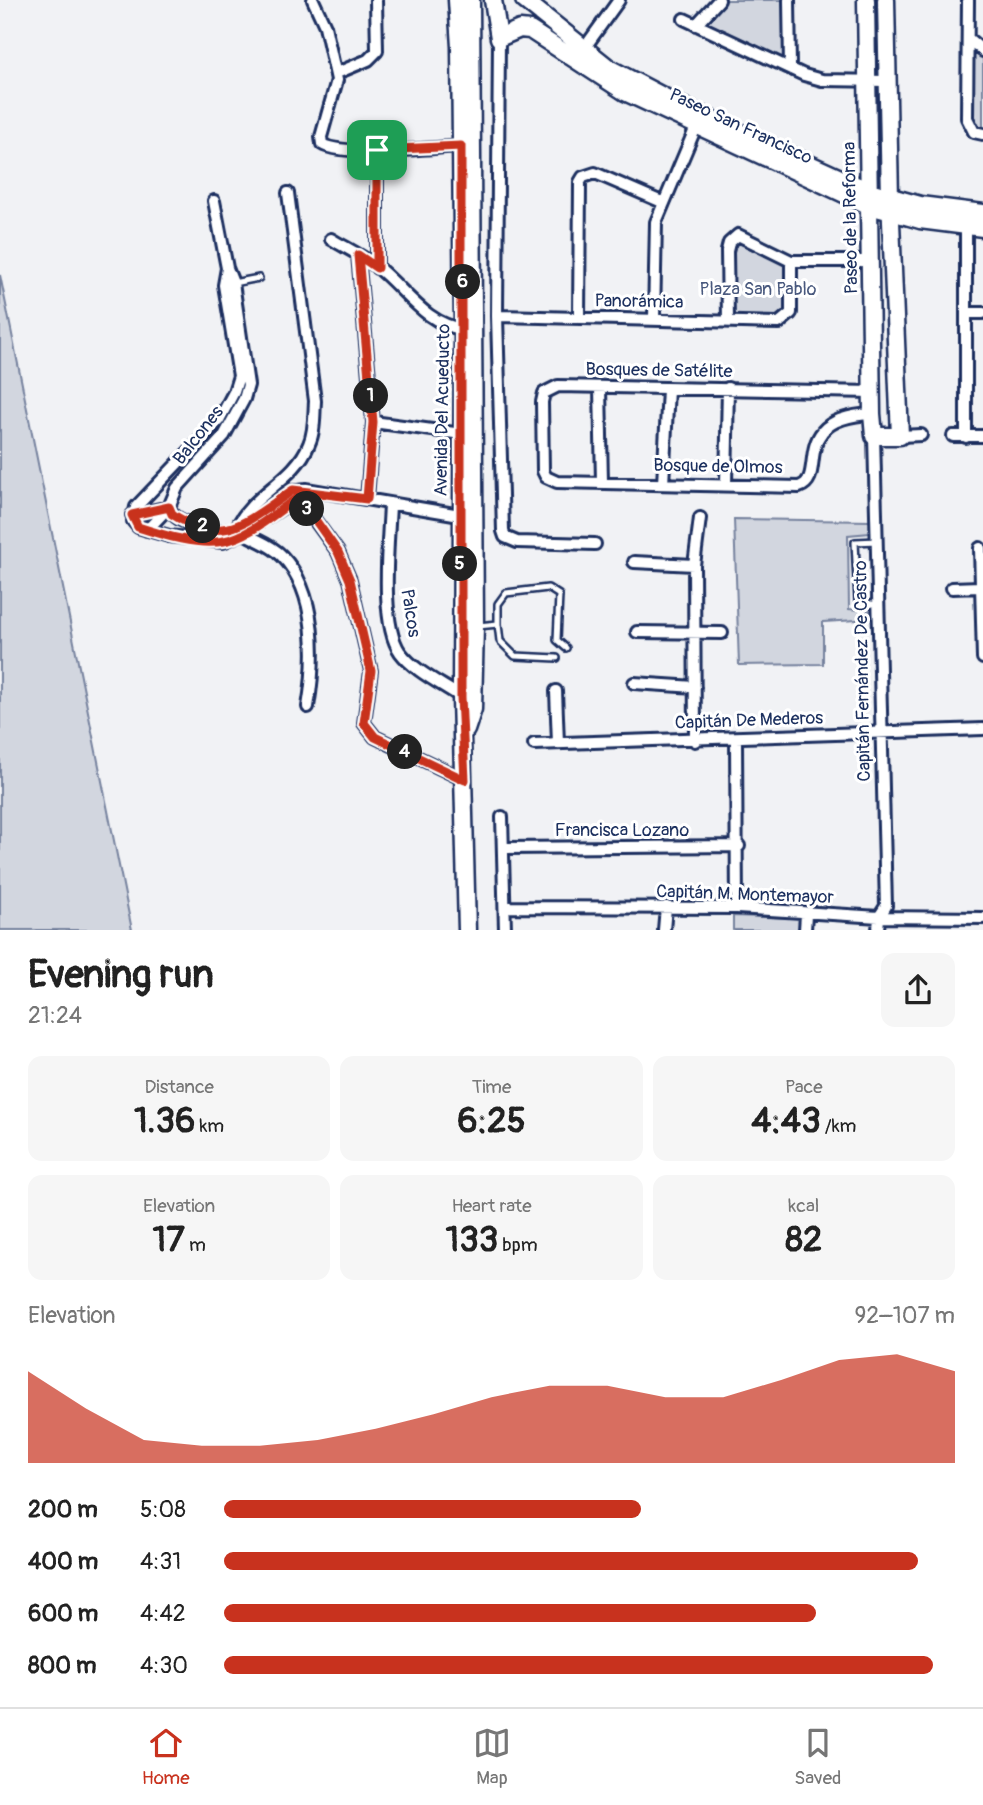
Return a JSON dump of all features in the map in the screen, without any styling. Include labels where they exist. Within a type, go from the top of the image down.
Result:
[{"type":"street","points":[[337,73],[368,60],[377,51],[376,0]]},
{"type":"street","name":"Avenida Del Acueducto","points":[[457,0],[463,329],[461,697],[467,930]]},
{"type":"street","name":"Avenida Del Acueducto","points":[[464,736],[473,709],[475,626],[471,0]]},
{"type":"street","points":[[493,0],[499,38],[498,316],[505,537],[517,542],[596,544]]},
{"type":"street","name":"Paseo San Francisco","points":[[524,0],[583,50],[644,88],[869,198]]},
{"type":"street","points":[[583,50],[619,0]]},
{"type":"street","points":[[696,25],[719,0]]},
{"type":"street","points":[[789,0],[790,67]]},
{"type":"street","name":"Paseo de la Reforma","points":[[866,0],[874,436]]},
{"type":"street","points":[[886,0],[890,205],[900,436]]},
{"type":"street","points":[[968,0],[970,40],[967,118],[974,132],[983,134]]},
{"type":"street","points":[[317,2],[337,73],[321,141],[330,148],[377,150],[461,146]]},
{"type":"street","points":[[684,19],[822,80],[887,81]]},
{"type":"street","name":"Paseo San Francisco","points":[[499,38],[520,29],[530,30],[556,45],[604,81],[696,127],[869,198],[966,227],[983,228]]},
{"type":"street","points":[[970,40],[983,51]]},
{"type":"street","points":[[654,319],[656,222],[696,127]]},
{"type":"street","points":[[377,150],[377,268]]},
{"type":"street","points":[[579,318],[580,182],[583,177],[595,173],[663,202]]},
{"type":"street","points":[[240,530],[244,515],[302,458],[313,428],[315,401],[288,193]]},
{"type":"street","name":"Balcones","points":[[147,530],[169,507],[177,488],[236,418],[248,385],[233,283],[227,268],[214,201]]},
{"type":"street","name":"Paseo San Francisco","points":[[890,205],[983,213]]},
{"type":"street","points":[[966,227],[967,437]]},
{"type":"street","points":[[728,321],[727,251],[729,243],[738,235],[791,261],[871,261]]},
{"type":"street","points":[[331,239],[377,268],[433,318],[449,328],[463,329]]},
{"type":"street","points":[[358,255],[373,422],[367,499]]},
{"type":"street","name":"Panorámica","points":[[498,316],[779,323],[791,313],[791,261]]},
{"type":"street","name":"Balcones","points":[[132,518],[219,420],[234,392],[239,376],[224,285],[227,268]]},
{"type":"street","points":[[967,313],[983,313]]},
{"type":"street","points":[[872,357],[897,356]]},
{"type":"street","name":"Bosques de Satélite","points":[[557,482],[546,477],[543,471],[544,393],[558,386],[873,392]]},
{"type":"street","points":[[600,388],[602,482]]},
{"type":"street","points":[[726,484],[728,388]]},
{"type":"street","points":[[663,484],[668,389]]},
{"type":"street","name":"Bosque de Olmos","points":[[557,482],[806,485],[812,477],[812,451],[820,431],[830,423],[847,417],[872,414]]},
{"type":"street","points":[[373,422],[462,434]]},
{"type":"street","points":[[874,436],[920,435]]},
{"type":"street","name":"Capitán Fernández De Castro","points":[[874,436],[886,906]]},
{"type":"street","points":[[953,436],[983,436]]},
{"type":"street","points":[[299,492],[338,552],[350,580],[371,671],[364,723],[367,730],[375,737],[465,780]]},
{"type":"street","points":[[132,518],[147,530],[210,542],[223,541],[299,492],[367,499],[460,515]]},
{"type":"street","name":"Palcos","points":[[390,503],[388,580],[393,634],[400,652],[461,697]]},
{"type":"street","points":[[132,518],[169,507],[172,514],[189,523],[219,531],[240,530],[260,539],[283,556],[302,590],[313,644],[308,707]]},
{"type":"street","points":[[695,741],[694,565],[700,518]]},
{"type":"street","points":[[980,548],[983,658]]},
{"type":"street","points":[[635,562],[694,565]]},
{"type":"street","points":[[952,589],[980,587]]},
{"type":"street","points":[[637,632],[722,633]]},
{"type":"street","points":[[635,683],[695,687]]},
{"type":"street","points":[[556,691],[558,743]]},
{"type":"street","name":"Capitán De Mederos","points":[[534,744],[695,741],[983,729]]},
{"type":"street","points":[[736,739],[737,908]]},
{"type":"street","points":[[502,817],[505,848],[505,930]]},
{"type":"street","name":"Francisca Lozano","points":[[505,848],[738,846]]},
{"type":"street","points":[[878,930],[879,917],[886,906],[896,918],[896,930]]},
{"type":"street","name":"Capitán M. Montemayor","points":[[505,907],[737,908],[896,918],[983,918]]},
{"type":"street","points":[[664,930],[666,907]]},
{"type":"street","points":[[805,930],[806,914]]},
{"type":"lane","points":[[233,283],[260,278]]},
{"type":"lane","points":[[877,541],[855,542],[858,602],[878,605]]},
{"type":"lane","points":[[557,658],[515,656],[500,641],[498,604],[506,593],[537,588],[554,590],[560,601],[557,639],[566,648]]},
{"type":"lane","points":[[475,626],[498,624]]},
{"type":"green space","points":[[727,0],[789,0],[790,67],[696,25]]},
{"type":"green space","points":[[970,40],[983,51],[983,134],[970,127]]},
{"type":"green space","name":"Plaza San Pablo","points":[[738,235],[785,264],[792,301],[779,323],[728,321],[727,251]]},
{"type":"green space","points":[[0,275],[132,930],[0,930]]},
{"type":"green space","points":[[734,519],[871,521],[870,533],[848,535],[849,609],[874,611],[874,619],[823,622],[823,664],[739,665]]},
{"type":"green space","points":[[733,916],[800,918],[799,930],[733,930]]},
{"type":"route","points":[[461,146],[461,697],[465,780],[375,737],[367,730],[364,723],[371,671],[350,580],[338,552],[299,497],[243,533],[223,541],[210,542],[169,536],[138,527],[132,515],[169,507],[172,514],[179,519],[225,531],[237,527],[293,490],[306,489],[367,499],[373,452],[373,422],[358,255],[377,268],[377,150],[461,146]]}]
